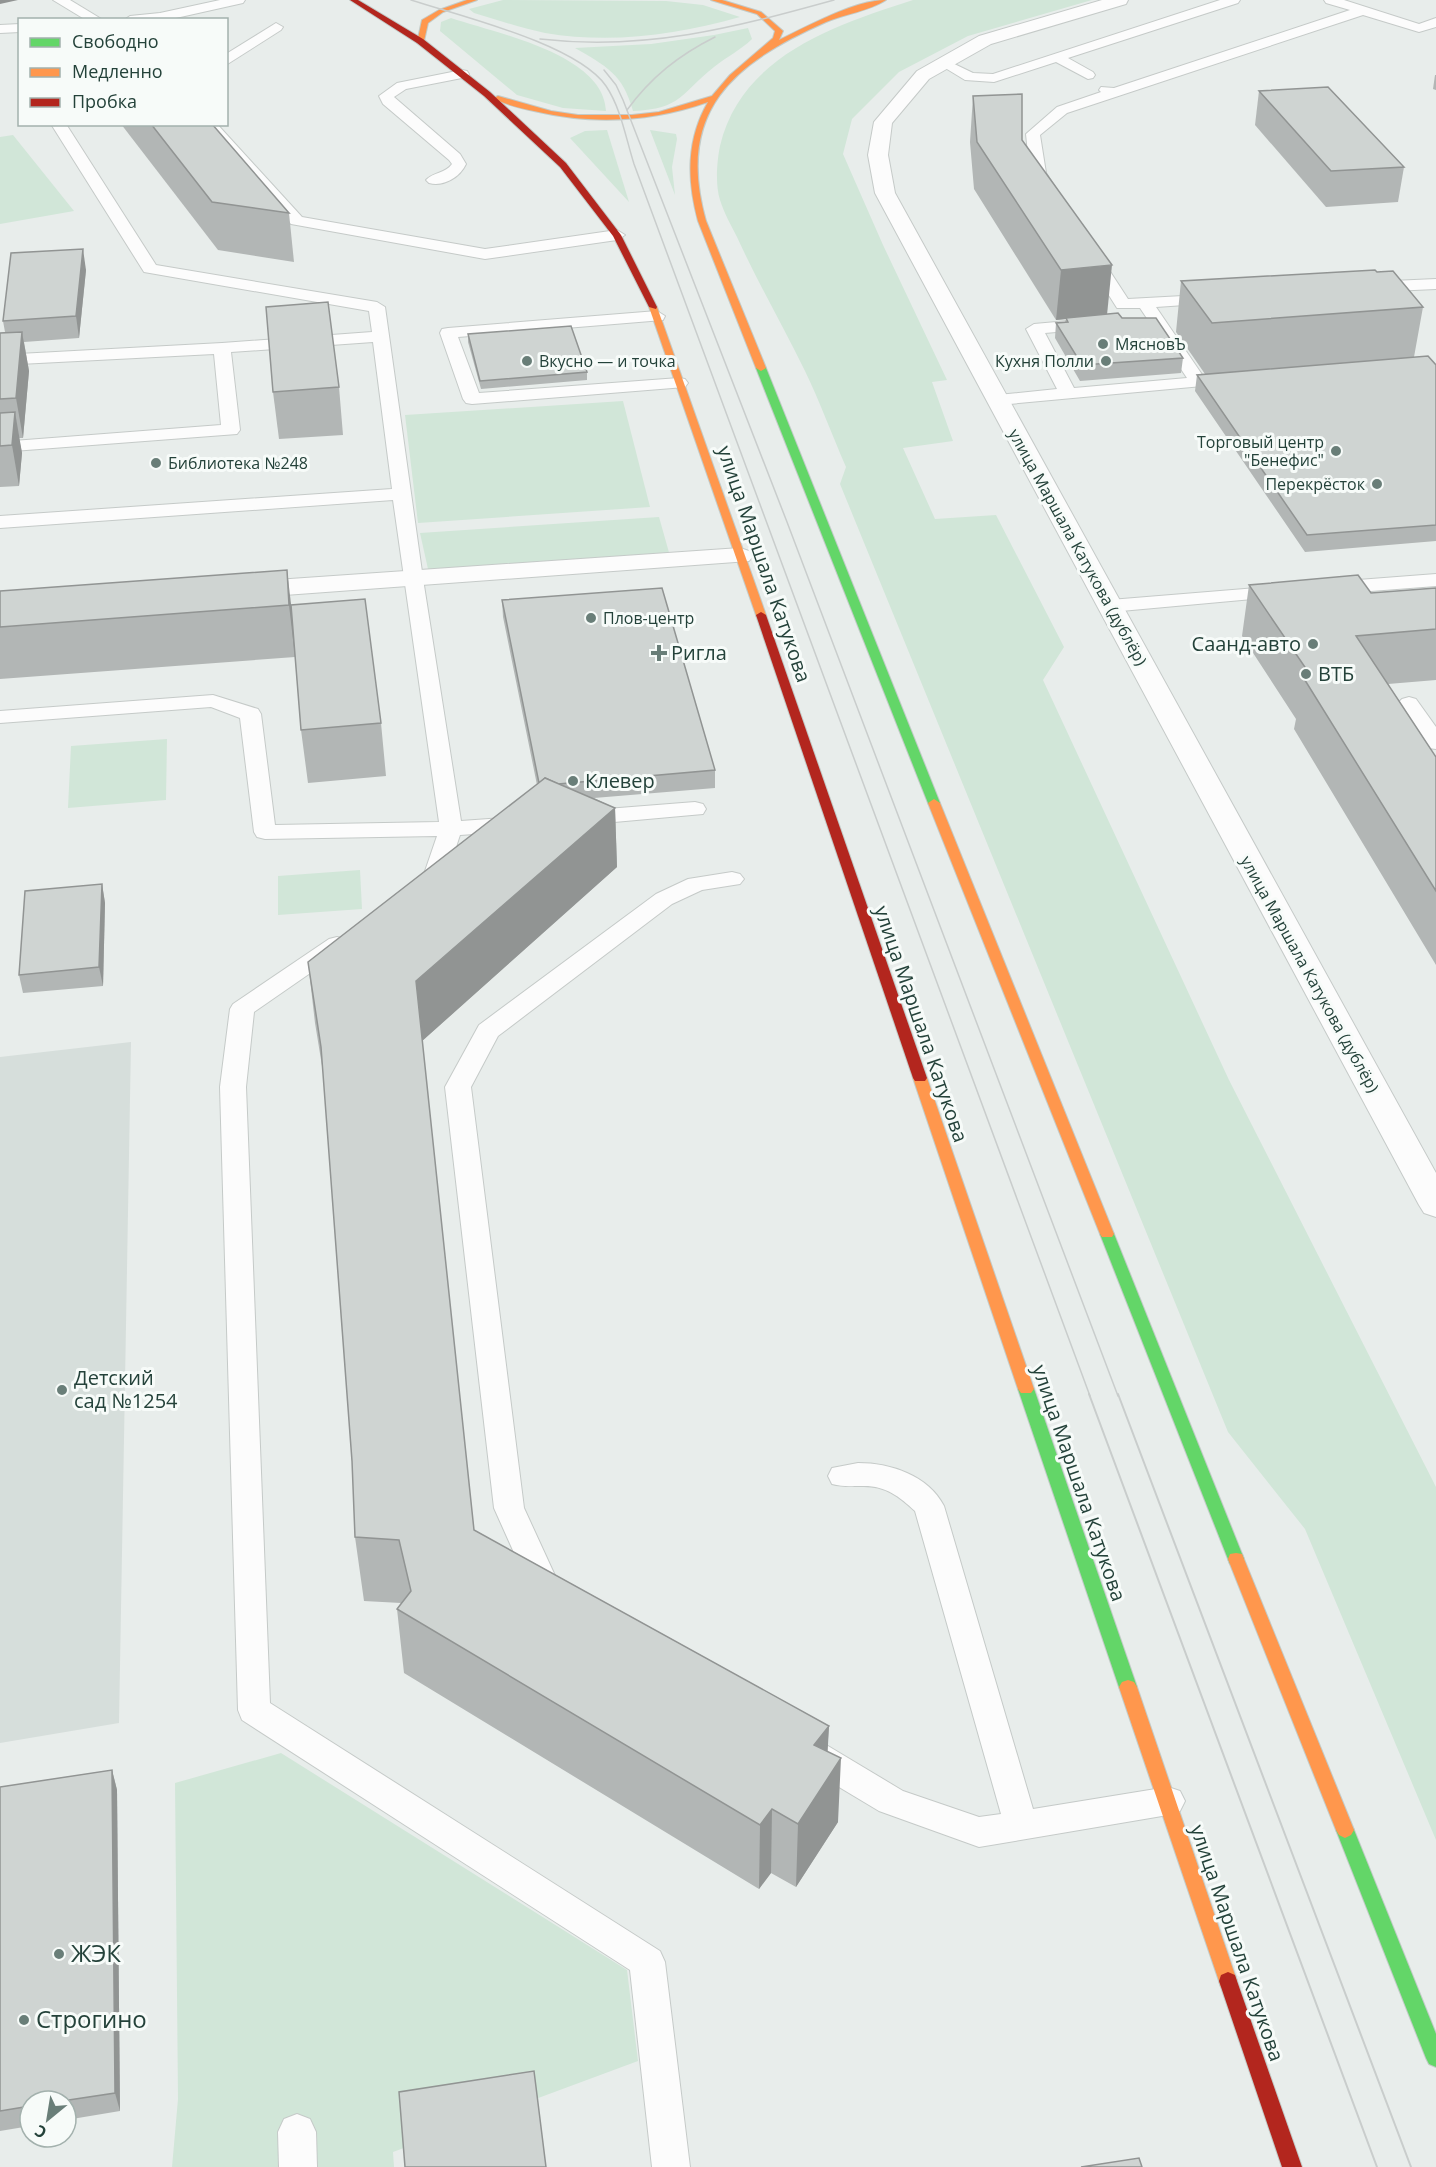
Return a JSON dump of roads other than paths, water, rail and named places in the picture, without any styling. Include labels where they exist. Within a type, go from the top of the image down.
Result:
[{"type":"main road","name":"улица Маршала Катукова","points":[[353,0],[420,41],[487,94],[563,165],[617,235],[657,316],[679,383],[712,469],[1292,2167]]},
{"type":"main road","points":[[420,41],[425,22],[441,10],[474,0]]},
{"type":"main road","points":[[714,0],[744,8],[775,24],[779,31],[776,39],[735,73],[712,98],[694,150],[692,171],[696,200],[708,237],[1436,2058]]},
{"type":"main road","points":[[766,49],[825,20],[883,0]]},
{"type":"main road","points":[[487,94],[512,104],[544,112],[618,119],[661,115],[712,98]]},
{"type":"street","name":"улица Маршала Катукова (дублёр)","points":[[1120,0],[985,40],[923,75],[883,122],[878,155],[885,193],[1433,1192]]},
{"type":"street","points":[[224,592],[740,556]]},
{"type":"lane","points":[[60,0],[93,18]]},
{"type":"lane","points":[[158,18],[238,0]]},
{"type":"lane","points":[[944,63],[970,76],[994,78],[1233,0]]},
{"type":"lane","points":[[1331,0],[1419,28],[1436,22]]},
{"type":"lane","points":[[1056,201],[1038,173],[1033,134],[1062,110],[1109,91],[1364,10]]},
{"type":"lane","points":[[228,60],[276,27]]},
{"type":"lane","points":[[0,29],[18,28]]},
{"type":"lane","points":[[1058,58],[1088,75]]},
{"type":"lane","points":[[434,180],[456,170],[459,164],[455,157],[388,101],[386,96],[402,86],[462,74]]},
{"type":"lane","points":[[59,126],[150,269],[377,307],[413,579],[451,829],[434,877],[405,897]]},
{"type":"lane","points":[[211,126],[297,221],[485,254],[617,235]]},
{"type":"lane","points":[[1080,238],[1123,304],[1226,297]]},
{"type":"lane","points":[[1354,288],[1436,284]]},
{"type":"lane","points":[[1145,303],[1198,381]]},
{"type":"lane","points":[[657,316],[448,333],[472,399],[679,383]]},
{"type":"lane","points":[[1068,393],[1034,329],[1155,318]]},
{"type":"lane","points":[[0,360],[222,348],[381,336]]},
{"type":"lane","points":[[0,447],[231,430],[222,348]]},
{"type":"lane","points":[[998,400],[1246,378]]},
{"type":"lane","points":[[0,522],[402,494]]},
{"type":"lane","points":[[1110,606],[1436,580]]},
{"type":"lane","points":[[0,717],[213,700],[250,714],[265,832],[451,829],[533,822]]},
{"type":"lane","points":[[1408,703],[1436,743]]},
{"type":"lane","points":[[556,820],[695,809]]},
{"type":"lane","points":[[569,1609],[549,1597],[509,1508],[458,1087],[488,1031],[664,899],[696,884],[732,879]]},
{"type":"lane","points":[[348,937],[242,1009],[233,1087],[254,1710],[647,1962],[671,2167]]},
{"type":"lane","points":[[843,1476],[867,1473],[888,1475],[908,1486],[929,1506],[1021,1825]]},
{"type":"lane","points":[[790,1741],[891,1801],[979,1832],[1168,1801]]},
{"type":"tram line","points":[[411,0],[516,33],[570,57],[591,71],[606,86],[611,95],[634,164],[1090,1396]]},
{"type":"tram line","points":[[540,39],[579,42],[653,39],[725,28],[834,0]]},
{"type":"tram line","points":[[627,110],[666,68],[689,51],[715,37]]},
{"type":"tram line","points":[[604,70],[616,85],[623,100],[787,522],[1118,1396]]},
{"type":"tram line","points":[[1089,1394],[1377,2167]]},
{"type":"tram line","points":[[1118,1394],[1411,2167]]},
{"type":"place","name":"МясновЪ","points":[[1103,344]]},
{"type":"place","name":"Вкусно — и точка","points":[[527,361]]},
{"type":"place","name":"Кухня Полли","points":[[1106,361]]},
{"type":"place","name":"Торговый центр \"Бенефис\"","points":[[1336,451]]},
{"type":"place","name":"Библиотека №248","points":[[156,463]]},
{"type":"place","name":"Перекрёсток","points":[[1377,484]]},
{"type":"place","name":"Плов-центр","points":[[591,618]]},
{"type":"place","name":"Саанд-авто","points":[[1313,644]]},
{"type":"place","name":"Ригла","points":[[659,653]]},
{"type":"place","name":"ВТБ","points":[[1306,674]]},
{"type":"place","name":"Клевер","points":[[573,781]]},
{"type":"place","name":"Детский сад №1254","points":[[62,1390]]},
{"type":"place","name":"ЖЭК","points":[[59,1954]]},
{"type":"place","name":"Строгино","points":[[24,2020]]}]
